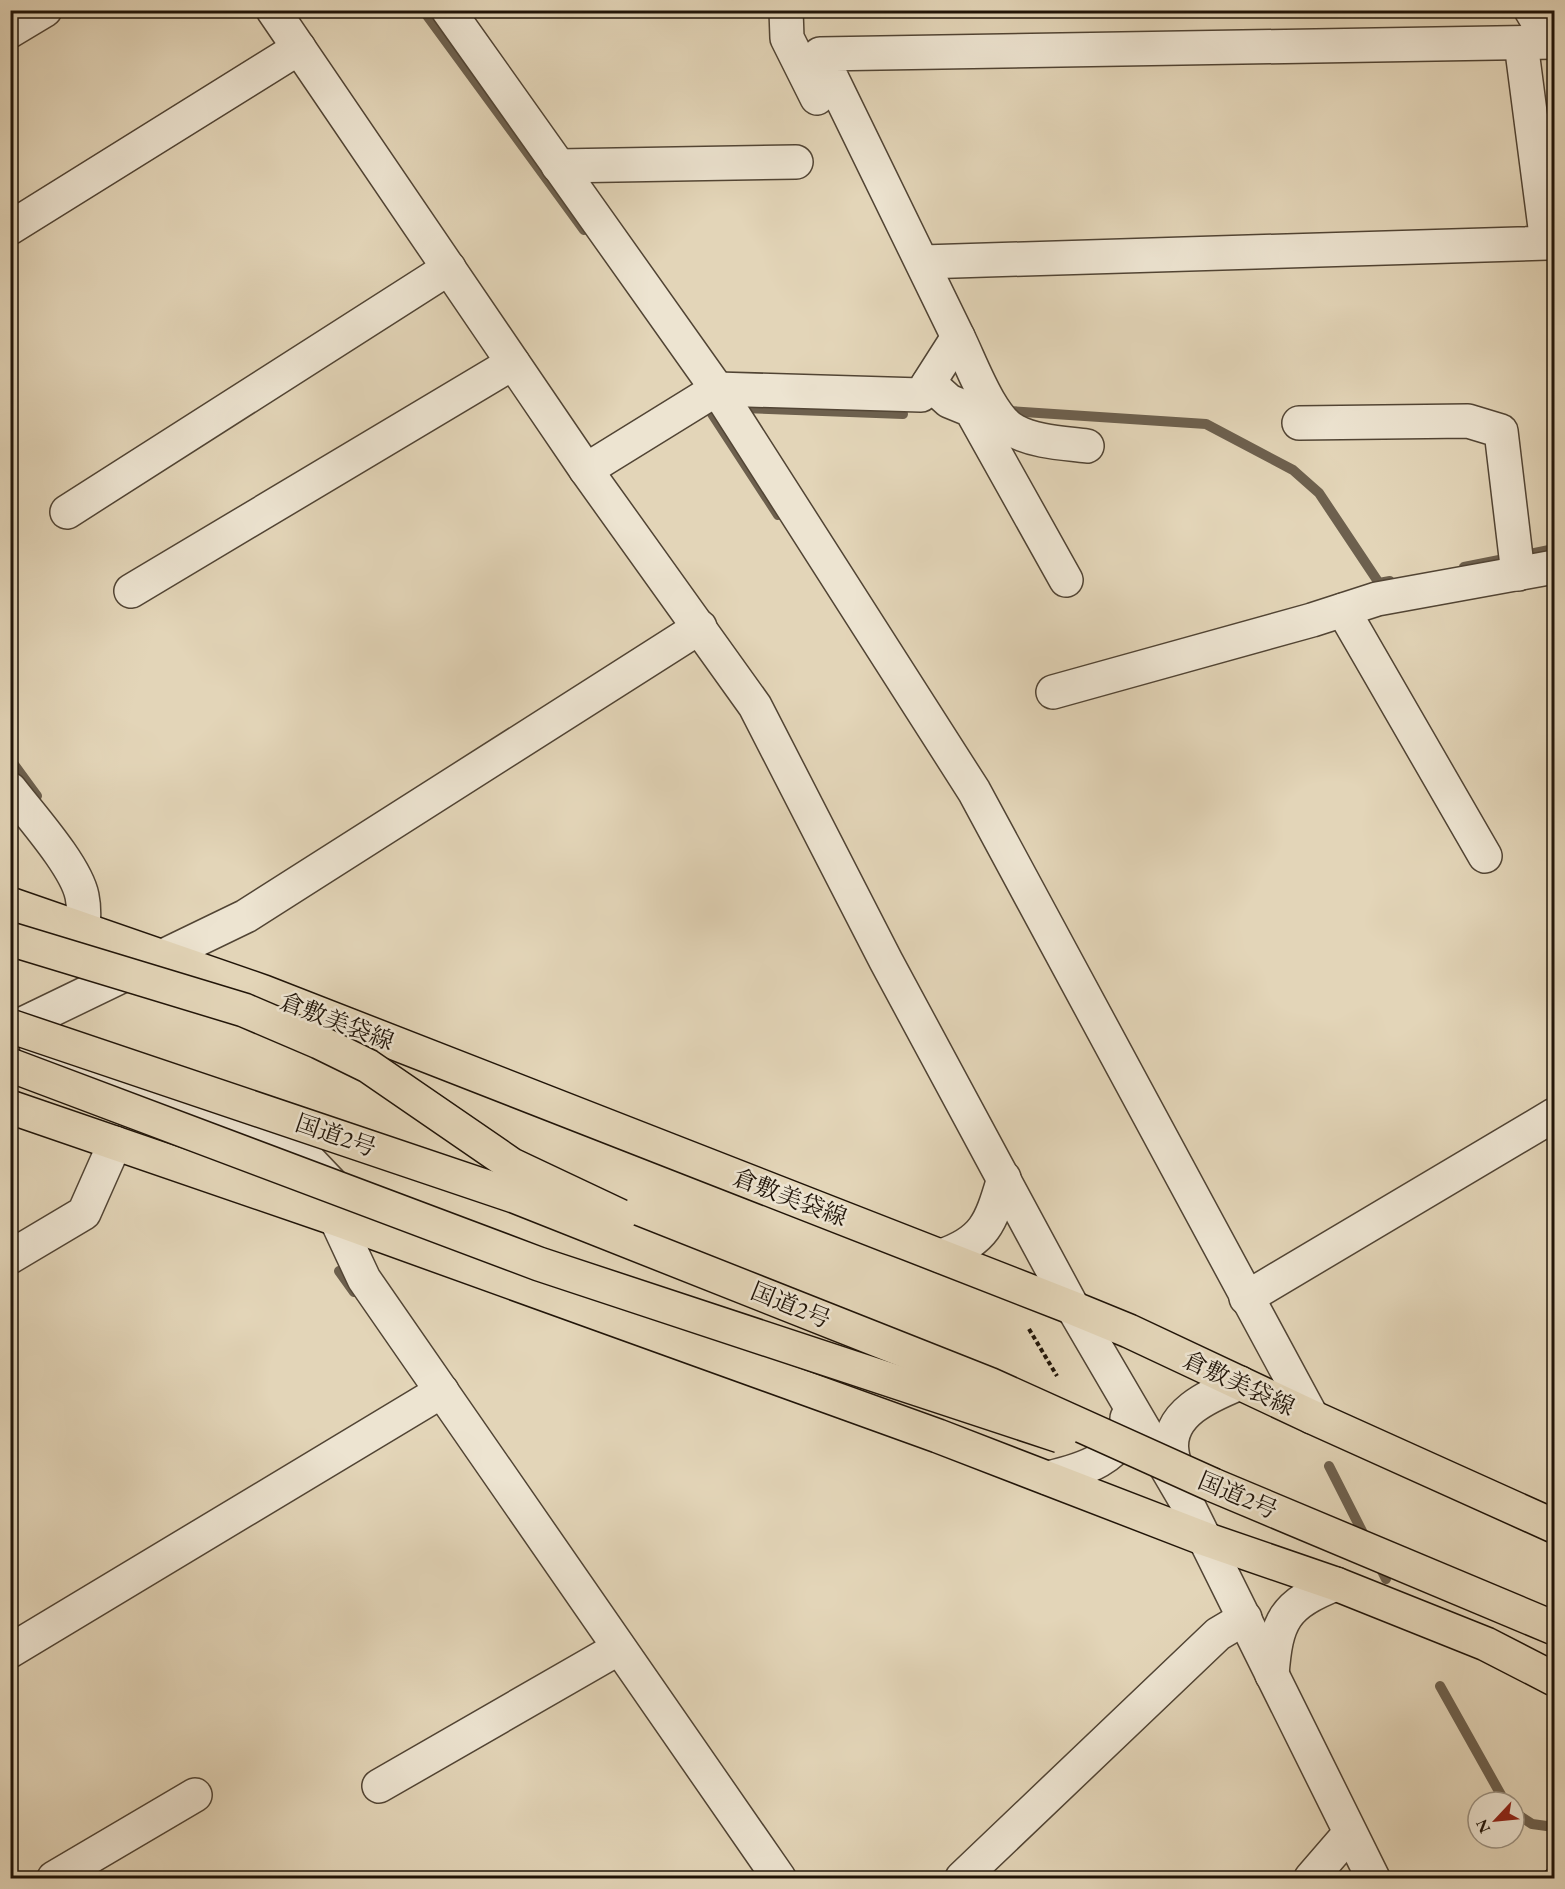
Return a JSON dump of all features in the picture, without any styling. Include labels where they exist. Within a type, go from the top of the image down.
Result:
[{"type":"main road","name":"倉敷美袋線","points":[[10,904],[264,992],[1073,1308],[1129,1331],[1312,1417],[1554,1526]]},
{"type":"main road","points":[[10,939],[244,1010],[319,1042],[368,1066],[512,1165],[873,1338]]},
{"type":"main road","name":"国道2号","points":[[30,1020],[514,1196],[989,1384],[1213,1485],[1554,1628]]},
{"type":"main road","points":[[10,1065],[539,1264],[895,1383],[1213,1485]]},
{"type":"main road","points":[[10,1107],[336,1219],[938,1436],[1205,1539],[1336,1584],[1486,1644],[1554,1679]]},
{"type":"street","points":[[10,31],[45,10]]},
{"type":"street","points":[[273,10],[586,470],[755,706],[886,961],[1073,1308],[1187,1503],[1349,1834],[1373,1878]]},
{"type":"street","points":[[448,10],[558,166],[974,791],[1312,1417]]},
{"type":"street","points":[[786,10],[787,38],[944,360],[982,410],[1066,580]]},
{"type":"street","points":[[923,262],[1547,243],[1542,42],[1531,10]]},
{"type":"street","points":[[1087,446],[1042,439],[1015,431],[982,410],[949,401],[944,360],[923,262],[820,54],[1542,42]]},
{"type":"street","points":[[10,228],[299,48]]},
{"type":"street","points":[[558,166],[796,162]]},
{"type":"street","points":[[67,512],[449,268]]},
{"type":"street","points":[[586,470],[708,394],[921,395],[944,360]]},
{"type":"street","points":[[130,591],[513,363]]},
{"type":"street","points":[[1299,423],[1468,421],[1501,431],[1516,563]]},
{"type":"street","points":[[1053,692],[1516,563],[1554,567]]},
{"type":"street","points":[[1343,610],[1485,856]]},
{"type":"street","points":[[30,1020],[246,916],[700,627]]},
{"type":"street","points":[[10,789],[74,876],[82,897],[83,929],[76,969],[30,1020]]},
{"type":"street","points":[[30,1020],[40,1057],[301,1152],[379,1235]]},
{"type":"street","points":[[1246,1298],[1554,1114]]},
{"type":"street","points":[[10,1257],[84,1213],[115,1143]]},
{"type":"street","points":[[941,1256],[964,1249],[981,1233],[994,1209],[1004,1178]]},
{"type":"street","points":[[336,1219],[364,1279],[433,1397],[610,1652],[779,1878]]},
{"type":"street","points":[[1187,1503],[1171,1450],[1176,1425],[1189,1410],[1210,1396],[1239,1383]]},
{"type":"street","points":[[10,1651],[433,1397]]},
{"type":"street","points":[[1048,1478],[1081,1471],[1116,1447],[1127,1424],[1127,1401]]},
{"type":"street","points":[[1272,1675],[1275,1640],[1292,1607],[1311,1593],[1336,1584]]},
{"type":"street","points":[[962,1878],[1218,1634],[1245,1618]]},
{"type":"street","points":[[380,1786],[610,1652]]},
{"type":"street","points":[[54,1878],[195,1795]]},
{"type":"street","points":[[1311,1878],[1349,1834]]},
{"type":"path","points":[[1539,1878],[1554,1866]]},
{"type":"waterway","points":[[423,10],[584,230]]},
{"type":"waterway","points":[[703,400],[778,515]]},
{"type":"waterway","points":[[742,408],[903,414]]},
{"type":"waterway","points":[[1009,411],[1206,424],[1293,470],[1319,493],[1379,583],[1390,581]]},
{"type":"waterway","points":[[1464,567],[1554,549]]},
{"type":"waterway","points":[[10,759],[37,796]]},
{"type":"waterway","points":[[339,1271],[354,1292]]},
{"type":"waterway","points":[[1329,1466],[1367,1541]]},
{"type":"waterway","points":[[1378,1563],[1386,1579]]},
{"type":"waterway","points":[[1440,1686],[1498,1790]]},
{"type":"waterway","points":[[1526,1820],[1532,1824],[1554,1827]]}]
